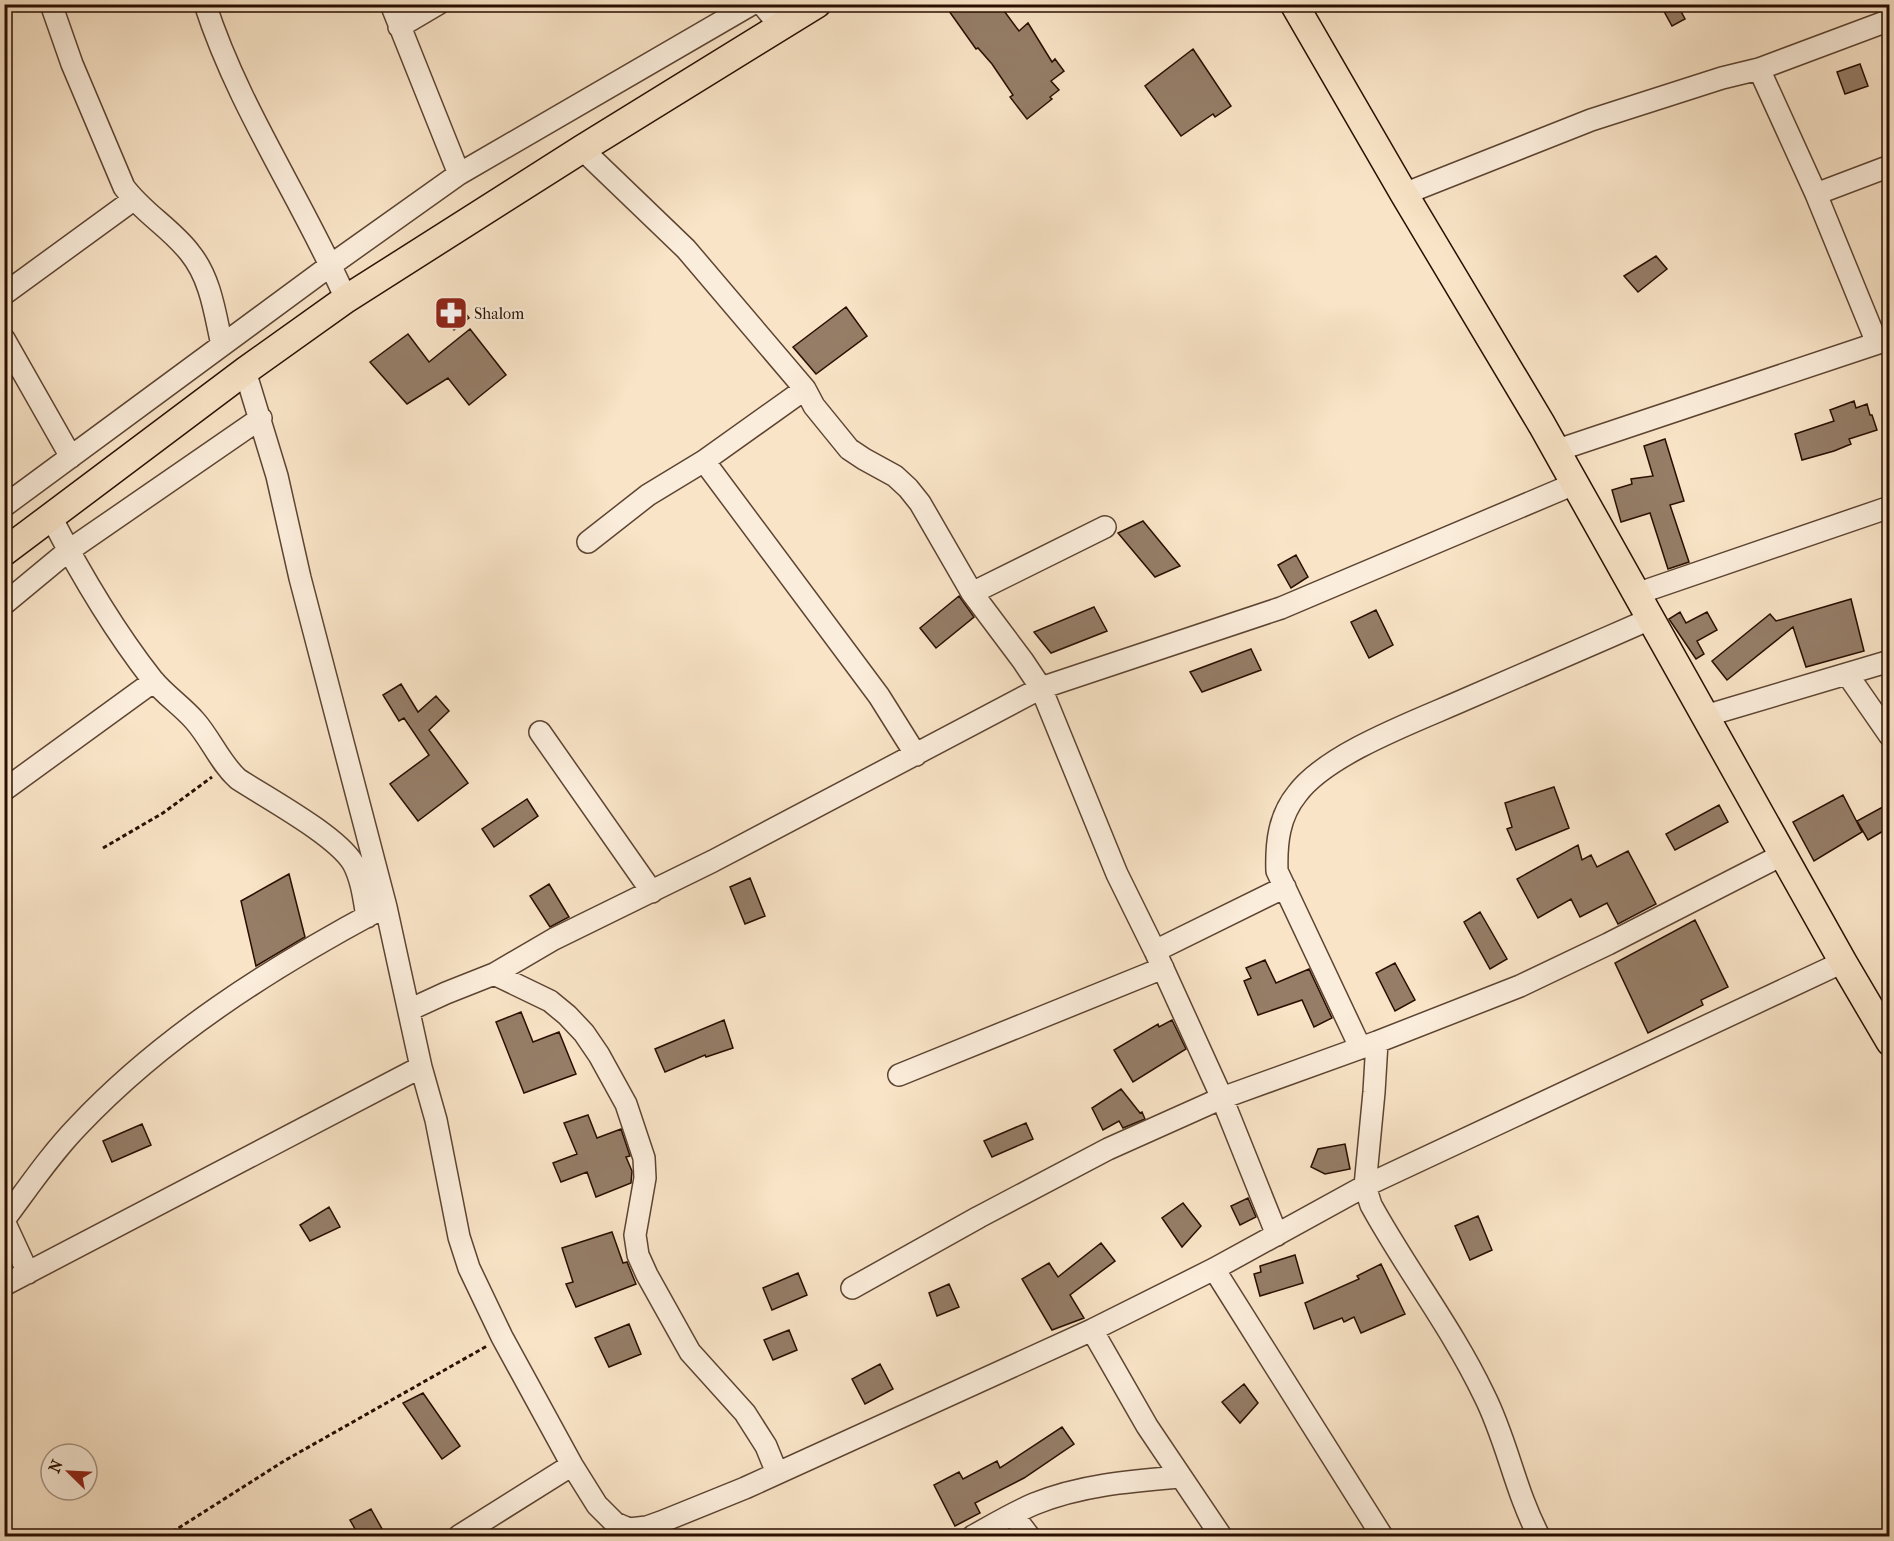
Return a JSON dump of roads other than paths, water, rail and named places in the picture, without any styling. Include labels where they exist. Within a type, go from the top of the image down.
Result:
[{"type":"main road","points":[[4,552],[245,371],[346,299],[582,149],[817,4]]},
{"type":"main road","points":[[1294,4],[1542,425],[1782,855],[1890,1042]]},
{"type":"street","points":[[51,4],[72,64],[124,187],[133,200],[178,240],[199,266],[206,281],[222,345]]},
{"type":"street","points":[[205,4],[234,81],[331,265],[346,299]]},
{"type":"street","points":[[391,4],[459,174]]},
{"type":"street","points":[[399,27],[438,4]]},
{"type":"street","points":[[4,506],[331,265],[459,174],[752,4]]},
{"type":"street","points":[[762,4],[780,26]]},
{"type":"street","points":[[1404,194],[1591,120],[1722,78],[1759,69],[1890,20]]},
{"type":"street","points":[[1555,451],[1883,341],[1759,69]]},
{"type":"street","points":[[582,149],[686,249],[804,389],[814,406],[849,449],[895,476],[908,488],[920,503],[972,593],[1041,688],[1117,874],[1222,1098],[1277,1235]]},
{"type":"street","points":[[1816,194],[1890,166]]},
{"type":"street","points":[[4,294],[133,200]]},
{"type":"street","points":[[4,339],[70,457]]},
{"type":"street","points":[[245,371],[261,417],[277,476],[300,578],[386,907],[421,1067],[436,1120],[459,1237],[469,1268],[502,1337],[572,1465],[597,1505],[615,1523],[629,1529],[647,1527],[664,1529],[777,1473],[1092,1330],[1214,1269],[1365,1186],[1843,962]]},
{"type":"street","points":[[588,542],[648,495],[704,461],[804,389]]},
{"type":"street","points":[[4,604],[68,551],[261,417]]},
{"type":"street","points":[[704,461],[879,696],[916,755]]},
{"type":"street","points":[[409,1010],[494,975],[580,926],[652,892],[1041,688],[1281,608],[1574,484]]},
{"type":"street","points":[[1636,594],[1890,507]]},
{"type":"street","points":[[51,517],[68,551],[108,617],[154,681],[195,721],[212,743],[226,768],[238,779],[334,843],[352,862],[361,884],[367,917]]},
{"type":"street","points":[[972,593],[1105,527]]},
{"type":"street","points":[[1539,1536],[1518,1491],[1501,1437],[1484,1394],[1430,1300],[1371,1205],[1365,1186],[1374,1092],[1368,1045],[1277,871],[1276,853],[1284,812],[1298,792],[1319,773],[1353,750],[1650,619]]},
{"type":"street","points":[[1705,716],[1890,661]]},
{"type":"street","points":[[1847,674],[1890,736]]},
{"type":"street","points":[[4,790],[154,681]]},
{"type":"street","points":[[540,732],[652,892]]},
{"type":"street","points":[[852,1288],[1080,1163],[1222,1098],[1520,986],[1782,855]]},
{"type":"street","points":[[899,1075],[1159,960],[1285,887]]},
{"type":"street","points":[[28,1273],[4,1220],[77,1127],[113,1091],[228,1000],[306,950],[386,907]]},
{"type":"street","points":[[494,975],[550,1001],[584,1033],[605,1065],[626,1104],[644,1158],[645,1178],[635,1235],[638,1255],[690,1352],[744,1413],[766,1446],[777,1473]]},
{"type":"street","points":[[4,1285],[421,1067]]},
{"type":"street","points":[[1214,1269],[1382,1536]]},
{"type":"street","points":[[1092,1330],[1147,1426],[1179,1477],[1221,1536]]},
{"type":"street","points":[[459,1536],[572,1465]]},
{"type":"street","points":[[973,1536],[1035,1504],[1082,1489],[1129,1481],[1179,1477]]},
{"type":"street","points":[[1013,1515],[1029,1536]]},
{"type":"place","name":"Shalom","points":[[451,313]]}]
